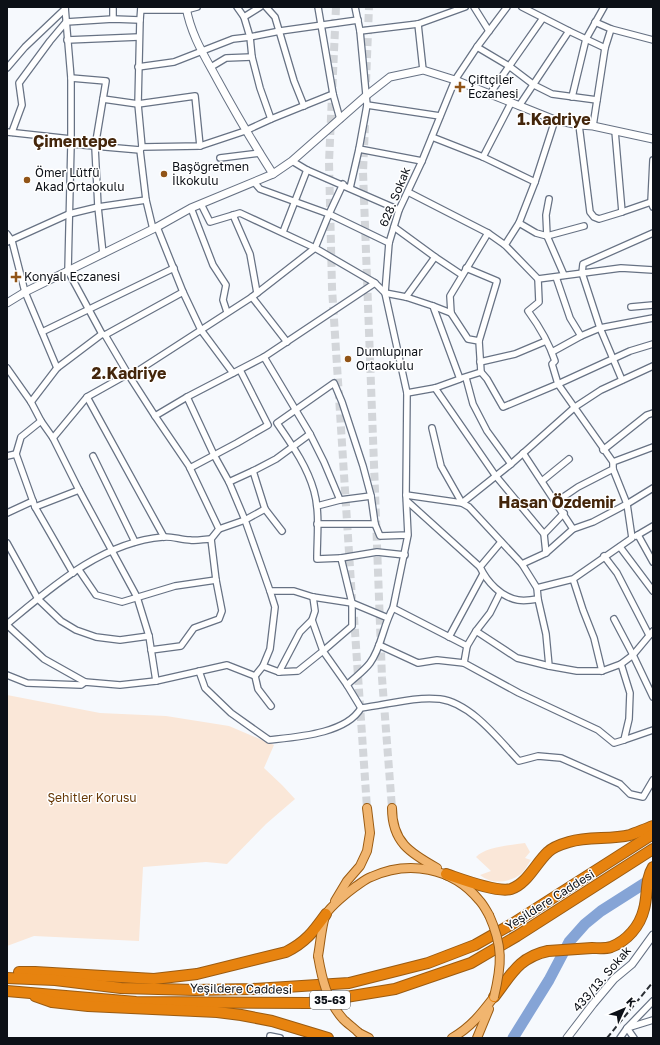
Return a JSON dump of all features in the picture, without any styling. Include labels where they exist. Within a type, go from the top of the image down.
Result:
[{"type":"highway","points":[[446,874],[485,886],[499,889],[511,889],[521,883],[548,852],[556,846],[586,838],[629,835],[653,826]]},
{"type":"highway","name":"Yeşildere Caddesi","points":[[7,978],[55,980],[121,988],[195,990],[253,989],[349,982],[428,963],[475,945],[512,924],[653,834]]},
{"type":"highway","name":"Yeşildere Caddesi","points":[[7,991],[136,1002],[309,1003],[395,988],[471,963],[517,936],[653,849]]},
{"type":"highway","points":[[494,997],[518,965],[540,952],[610,947],[628,937],[637,926],[643,915],[646,902],[646,886],[652,869]]},
{"type":"highway","points":[[7,973],[35,972],[154,980],[197,974],[286,952],[308,938],[326,914]]},
{"type":"highway","points":[[18,991],[52,1002],[88,1006],[217,1012],[241,1015],[272,1021],[328,1038]]},
{"type":"main road","points":[[326,914],[347,881],[360,866],[367,851],[370,833],[367,808]]},
{"type":"main road","points":[[392,808],[393,826],[400,841],[413,855],[464,886],[478,899],[489,915],[496,930],[500,945],[501,961],[494,997],[477,1038]]},
{"type":"main road","points":[[326,914],[347,893],[370,877],[396,869],[416,867],[432,869],[446,874]]},
{"type":"main road","name":"35-63","points":[[326,914],[318,956],[322,979],[330,1000],[343,1018],[360,1033],[369,1038]]},
{"type":"main road","points":[[452,1038],[465,1030],[482,1014],[494,997]]},
{"type":"street","points":[[113,7],[113,19]]},
{"type":"street","points":[[197,7],[141,8],[138,104],[146,200],[155,228],[201,330],[233,373]]},
{"type":"street","points":[[237,7],[244,17],[250,37],[252,57],[260,88],[271,119]]},
{"type":"street","points":[[244,17],[260,7]]},
{"type":"street","points":[[266,7],[275,17],[294,81],[304,106]]},
{"type":"street","points":[[318,7],[333,94],[340,119]]},
{"type":"street","points":[[350,188],[359,149],[366,105],[360,31],[355,7]]},
{"type":"street","points":[[360,31],[418,24],[452,9],[466,7]]},
{"type":"street","points":[[474,7],[488,31]]},
{"type":"street","name":"628. Sokak","points":[[346,685],[370,664],[379,645],[393,608],[408,535],[407,393],[385,293],[389,243],[399,210],[422,161],[455,80],[488,31],[507,7]]},
{"type":"street","points":[[522,7],[605,48]]},
{"type":"street","points":[[572,97],[586,39],[604,7]]},
{"type":"street","points":[[65,8],[71,78],[68,271],[103,335],[190,468],[219,529]]},
{"type":"street","points":[[7,68],[25,47],[65,8]]},
{"type":"street","points":[[186,8],[193,33],[201,52],[211,67],[245,131],[273,174]]},
{"type":"street","points":[[489,95],[543,18]]},
{"type":"street","points":[[140,20],[113,19],[66,22],[19,83],[22,106],[9,132],[95,147],[141,149],[200,146],[245,131],[333,94]]},
{"type":"street","points":[[138,67],[174,62],[233,38],[250,37],[280,31],[358,20]]},
{"type":"street","points":[[596,22],[611,29],[653,40]]},
{"type":"street","points":[[418,24],[423,70]]},
{"type":"street","points":[[593,126],[605,48],[611,29]]},
{"type":"street","points":[[519,106],[569,31]]},
{"type":"street","points":[[67,40],[140,37]]},
{"type":"street","points":[[477,47],[510,66],[534,85],[555,95],[597,100]]},
{"type":"street","points":[[211,67],[226,58],[252,57]]},
{"type":"street","points":[[7,303],[25,292],[155,228],[191,208],[273,174],[292,161],[366,95],[390,77],[423,70],[455,80],[489,95],[555,120],[593,126],[653,139]]},
{"type":"street","points":[[71,78],[106,81],[95,147],[98,207],[103,254]]},
{"type":"street","points":[[103,99],[138,104],[195,96],[200,146]]},
{"type":"street","points":[[483,157],[511,103]]},
{"type":"street","points":[[366,105],[440,116]]},
{"type":"street","points":[[505,245],[519,223],[535,182],[555,120]]},
{"type":"street","points":[[579,125],[590,212],[594,217],[599,219],[652,204],[653,160]]},
{"type":"street","points":[[615,131],[622,212]]},
{"type":"street","points":[[432,137],[483,157],[535,182]]},
{"type":"street","points":[[359,149],[422,161]]},
{"type":"street","points":[[220,158],[260,153]]},
{"type":"street","points":[[292,161],[307,170],[343,184],[399,210]]},
{"type":"street","points":[[283,232],[307,170]]},
{"type":"street","points":[[254,182],[260,189],[329,214],[389,243]]},
{"type":"street","points":[[53,438],[87,397],[128,374],[136,372],[201,330],[254,295],[315,248],[343,184]]},
{"type":"street","points":[[408,192],[488,234],[505,245],[538,279],[539,302],[528,311],[539,325],[552,352],[555,361],[552,364],[558,384],[613,462],[613,469],[626,504],[632,538]]},
{"type":"street","points":[[549,199],[546,215],[547,236],[564,275]]},
{"type":"street","points":[[9,242],[69,214],[98,207],[146,200]]},
{"type":"street","points":[[201,204],[210,222],[240,212],[315,248],[375,283],[385,293],[406,297],[451,313]]},
{"type":"street","points":[[191,208],[213,265],[226,285],[223,300],[227,312]]},
{"type":"street","points":[[233,215],[250,254],[254,295],[288,342]]},
{"type":"street","points":[[519,223],[536,233],[547,236],[584,226]]},
{"type":"street","points":[[394,227],[462,275]]},
{"type":"street","points":[[622,380],[600,328],[582,273],[583,264],[653,233]]},
{"type":"street","points":[[7,234],[25,292],[57,368]]},
{"type":"street","points":[[479,341],[468,339],[451,313],[450,296],[488,234]]},
{"type":"street","points":[[406,297],[435,257]]},
{"type":"street","points":[[42,332],[174,268]]},
{"type":"street","points":[[466,268],[497,281],[479,341],[481,372],[487,379],[503,407],[558,384],[613,358],[653,344]]},
{"type":"street","points":[[538,279],[620,268],[653,270]]},
{"type":"street","points":[[556,277],[570,318],[581,336]]},
{"type":"street","points":[[155,416],[187,397],[264,357],[375,283]]},
{"type":"street","points":[[31,402],[57,368],[103,335],[183,292]]},
{"type":"street","points":[[631,307],[653,305]]},
{"type":"street","points":[[433,306],[473,404],[487,431],[511,464]]},
{"type":"street","points":[[552,352],[581,336],[600,328],[653,318]]},
{"type":"street","points":[[480,362],[515,354],[546,341]]},
{"type":"street","points":[[264,357],[310,434],[340,500]]},
{"type":"street","points":[[462,503],[511,464],[575,407],[601,390],[653,366]]},
{"type":"street","points":[[7,368],[31,402],[41,421],[53,438],[79,490],[137,597],[149,636],[156,681]]},
{"type":"street","points":[[240,370],[268,425]]},
{"type":"street","points":[[407,393],[435,388],[481,372]]},
{"type":"street","points":[[190,468],[268,425],[277,423],[334,383],[342,402],[371,496],[375,524],[380,536],[408,535]]},
{"type":"street","points":[[435,388],[496,475],[544,534],[546,553]]},
{"type":"street","points":[[87,397],[164,537]]},
{"type":"street","points":[[187,397],[214,455],[230,482],[245,520],[275,607],[270,649],[263,666],[255,676]]},
{"type":"street","points":[[604,450],[647,415],[653,413]]},
{"type":"street","points":[[41,421],[21,437],[16,454],[34,504],[73,573]]},
{"type":"street","points":[[277,423],[304,465],[314,491],[317,524],[317,559],[340,558],[377,552],[405,555]]},
{"type":"street","points":[[432,428],[441,466],[462,503]]},
{"type":"street","points":[[230,482],[253,471],[293,447],[310,434]]},
{"type":"street","points":[[613,462],[653,447]]},
{"type":"street","points":[[523,453],[573,528]]},
{"type":"street","points":[[7,456],[16,454]]},
{"type":"street","points":[[93,456],[135,542]]},
{"type":"street","points":[[542,481],[570,459]]},
{"type":"street","points":[[556,502],[578,487],[613,469]]},
{"type":"street","points":[[253,471],[265,509],[282,531]]},
{"type":"street","points":[[522,564],[546,553],[573,528],[593,522],[653,488]]},
{"type":"street","points":[[7,513],[79,490]]},
{"type":"street","points":[[316,506],[340,500],[371,496]]},
{"type":"street","points":[[407,498],[462,503],[469,507],[522,564],[537,588],[546,634],[549,666]]},
{"type":"street","points":[[407,498],[480,567],[483,574],[500,593],[518,600],[538,599]]},
{"type":"street","points":[[152,650],[181,646],[194,628],[219,619],[222,611],[216,580],[211,539],[219,529],[245,520],[265,509]]},
{"type":"street","points":[[544,534],[564,513]]},
{"type":"street","points":[[317,524],[375,524]]},
{"type":"street","points":[[537,588],[573,579],[604,556],[653,526]]},
{"type":"street","points":[[638,535],[653,562]]},
{"type":"street","points":[[211,539],[190,540],[164,537],[135,542],[112,550],[73,573],[38,599],[7,625],[44,659],[85,682],[120,685],[156,681],[227,664],[255,676]]},
{"type":"street","points":[[7,542],[38,599],[61,621],[76,630],[96,637],[120,640],[149,636]]},
{"type":"street","points":[[480,567],[501,542]]},
{"type":"street","points":[[620,547],[653,592]]},
{"type":"street","points":[[476,630],[517,658],[549,666],[577,671],[602,671],[621,664],[633,655],[651,633],[617,573],[604,556]]},
{"type":"street","points":[[263,666],[279,672],[298,671],[352,626],[352,603],[340,558]]},
{"type":"street","points":[[79,570],[96,595],[122,602],[175,586],[216,580]]},
{"type":"street","points":[[449,637],[483,574]]},
{"type":"street","points":[[573,579],[594,638],[602,671]]},
{"type":"street","points":[[270,591],[294,591],[313,597],[352,603],[388,618]]},
{"type":"street","points":[[464,663],[467,646],[476,630],[490,613],[500,593]]},
{"type":"street","points":[[279,672],[300,632],[312,620],[315,611],[313,597]]},
{"type":"street","points":[[393,608],[467,646]]},
{"type":"street","points":[[614,619],[653,697]]},
{"type":"street","points":[[312,620],[323,651],[361,708]]},
{"type":"street","points":[[379,645],[418,663],[437,660],[464,663],[519,693],[598,730],[614,743],[653,730]]},
{"type":"street","points":[[621,664],[630,693],[629,719],[624,740]]},
{"type":"street","points":[[199,671],[205,688],[231,713],[269,740],[308,736],[334,728],[357,716],[361,708]]},
{"type":"street","points":[[7,675],[27,682],[81,685],[85,682]]},
{"type":"street","points":[[255,676],[258,689],[271,706]]},
{"type":"street","points":[[361,708],[417,700],[441,700],[462,707],[488,727],[518,761],[538,756],[560,758],[620,784],[630,794],[643,797],[653,780]]},
{"type":"street","name":"433/13. Sokak","points":[[567,1038],[614,979],[632,964],[653,935]]},
{"type":"street","points":[[620,1038],[627,1028],[653,1001]]},
{"type":"street","points":[[627,1028],[653,1020]]},
{"type":"street","points":[[627,1028],[634,1038]]},
{"type":"street","points":[[270,1036],[280,1038]]},
{"type":"green space","name":"Şehitler Korusu","points":[[7,695],[100,713],[166,716],[229,726],[274,745],[264,768],[295,799],[266,824],[227,864],[206,862],[143,867],[139,941],[34,936],[7,946]]},
{"type":"green space","points":[[525,843],[530,852],[525,858],[531,860],[522,873],[512,879],[501,882],[490,880],[480,875],[491,871],[476,857],[480,854],[499,847]]},
{"type":"waterway","points":[[513,1038],[549,980],[569,942],[585,924],[601,911],[653,877]]},
{"type":"tunnel","points":[[336,7],[329,162],[332,288],[352,599]]},
{"type":"tunnel","points":[[366,82],[369,7]]},
{"type":"tunnel","points":[[365,125],[363,172],[382,678],[392,808]]},
{"type":"tunnel","points":[[354,617],[367,808]]},
{"type":"railway","points":[[607,1038],[653,982]]},
{"type":"place","name":"Çiftçiler Eczanesi","points":[[460,87]]},
{"type":"place","name":"Başöğretmen İlkokulu","points":[[164,174]]},
{"type":"place","name":"Ömer Lütfü Akad Ortaokulu","points":[[27,180]]},
{"type":"place","name":"Konyalı Eczanesi","points":[[16,277]]},
{"type":"place","name":"Dumlupınar Ortaokulu","points":[[348,359]]},
{"type":"district","name":"1.Kadriye","points":[[554,119]]},
{"type":"district","name":"Çimentepe","points":[[75,141]]},
{"type":"district","name":"2.Kadriye","points":[[129,373]]},
{"type":"district","name":"Hasan Özdemir","points":[[557,502]]}]
